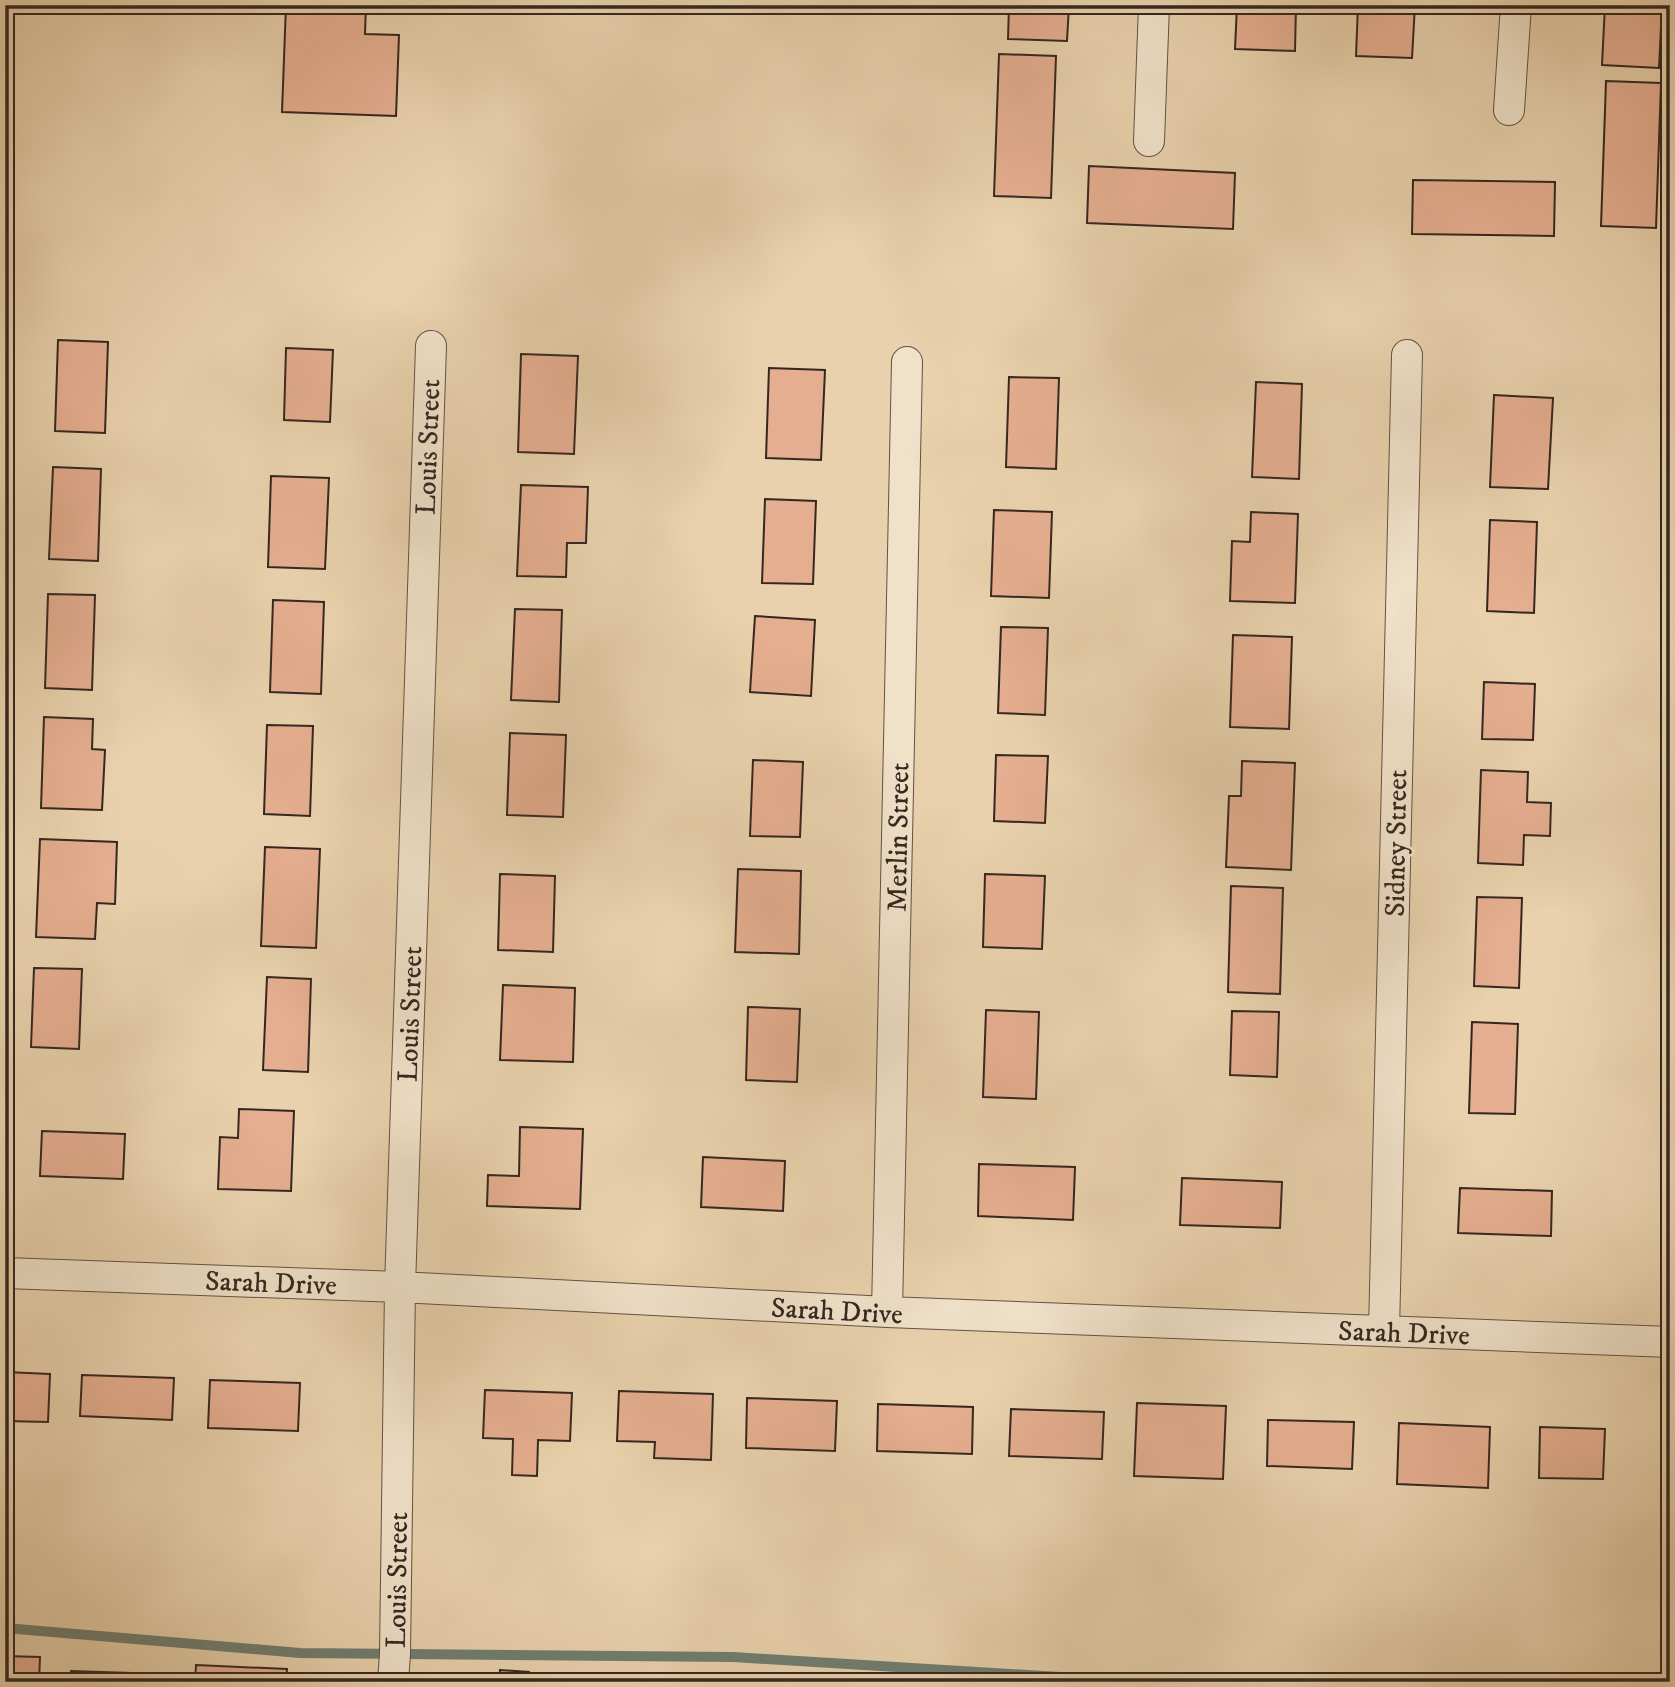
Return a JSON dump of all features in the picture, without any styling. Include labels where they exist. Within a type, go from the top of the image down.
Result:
[{"type":"street","points":[[1149,141],[1154,5]]},
{"type":"street","points":[[1509,110],[1516,5]]},
{"type":"street","name":"Louis Street","points":[[393,1682],[400,1287],[430,346]]},
{"type":"street","name":"Sidney Street","points":[[1384,1331],[1407,355]]},
{"type":"street","name":"Merlin Street","points":[[887,1312],[907,362]]},
{"type":"street","name":"Sarah Drive","points":[[5,1273],[400,1287],[887,1312],[1670,1342]]},
{"type":"building","points":[[286,5],[366,5],[365,34],[399,35],[396,116],[282,112]]},
{"type":"building","points":[[1009,5],[1069,5],[1067,41],[1008,39]]},
{"type":"building","points":[[1237,5],[1296,5],[1295,51],[1235,49]]},
{"type":"building","points":[[1358,5],[1415,5],[1412,58],[1356,56]]},
{"type":"building","points":[[1605,5],[1662,5],[1659,68],[1602,65]]},
{"type":"building","points":[[999,54],[1056,56],[1051,198],[994,196]]},
{"type":"building","points":[[1606,81],[1661,83],[1656,228],[1601,226]]},
{"type":"building","points":[[1089,166],[1235,173],[1233,229],[1087,223]]},
{"type":"building","points":[[1413,180],[1555,182],[1554,236],[1412,234]]},
{"type":"building","points":[[58,340],[108,342],[105,433],[55,431]]},
{"type":"building","points":[[286,348],[333,350],[330,422],[284,420]]},
{"type":"building","points":[[521,354],[578,356],[574,454],[518,452]]},
{"type":"building","points":[[769,368],[825,370],[821,460],[766,458]]},
{"type":"building","points":[[1009,377],[1059,378],[1056,469],[1006,467]]},
{"type":"building","points":[[1256,382],[1302,384],[1299,479],[1252,477]]},
{"type":"building","points":[[1494,395],[1553,398],[1548,489],[1490,487]]},
{"type":"building","points":[[53,467],[101,469],[98,561],[49,559]]},
{"type":"building","points":[[271,476],[329,478],[325,569],[268,567]]},
{"type":"building","points":[[521,485],[588,487],[586,543],[567,543],[566,577],[517,576]]},
{"type":"building","points":[[765,499],[816,501],[813,584],[762,583]]},
{"type":"building","points":[[994,510],[1052,512],[1049,598],[991,596]]},
{"type":"building","points":[[1251,512],[1298,514],[1295,603],[1230,601],[1232,541],[1250,542]]},
{"type":"building","points":[[1490,520],[1537,522],[1534,613],[1487,611]]},
{"type":"building","points":[[48,594],[95,595],[92,690],[45,688]]},
{"type":"building","points":[[273,600],[324,602],[321,694],[270,692]]},
{"type":"building","points":[[515,609],[562,610],[559,702],[511,700]]},
{"type":"building","points":[[755,616],[815,620],[811,696],[750,692]]},
{"type":"building","points":[[1001,627],[1048,628],[1045,715],[998,713]]},
{"type":"building","points":[[1233,635],[1292,637],[1289,729],[1230,727]]},
{"type":"building","points":[[1484,682],[1535,684],[1533,740],[1482,739]]},
{"type":"building","points":[[44,717],[93,719],[92,749],[105,750],[102,810],[41,808]]},
{"type":"building","points":[[267,725],[313,726],[310,816],[264,814]]},
{"type":"building","points":[[510,733],[566,735],[563,817],[507,815]]},
{"type":"building","points":[[996,755],[1048,756],[1045,823],[994,821]]},
{"type":"building","points":[[753,760],[803,762],[800,837],[750,836]]},
{"type":"building","points":[[1242,761],[1295,763],[1291,870],[1226,867],[1229,796],[1241,796]]},
{"type":"building","points":[[1481,770],[1528,772],[1527,802],[1551,803],[1550,836],[1524,835],[1523,865],[1478,863]]},
{"type":"building","points":[[40,839],[117,842],[115,904],[97,903],[95,939],[36,937]]},
{"type":"building","points":[[265,847],[320,849],[316,948],[261,946]]},
{"type":"building","points":[[738,869],[801,871],[799,954],[735,952]]},
{"type":"building","points":[[500,874],[555,876],[553,952],[498,950]]},
{"type":"building","points":[[985,874],[1045,876],[1042,949],[983,947]]},
{"type":"building","points":[[1231,886],[1283,888],[1280,994],[1228,992]]},
{"type":"building","points":[[1477,897],[1522,898],[1519,988],[1474,986]]},
{"type":"building","points":[[34,968],[82,969],[79,1049],[31,1047]]},
{"type":"building","points":[[267,977],[311,979],[308,1072],[263,1070]]},
{"type":"building","points":[[503,985],[575,988],[573,1062],[500,1060]]},
{"type":"building","points":[[748,1007],[800,1009],[797,1082],[746,1080]]},
{"type":"building","points":[[986,1010],[1039,1012],[1036,1099],[983,1097]]},
{"type":"building","points":[[1232,1011],[1279,1012],[1277,1077],[1230,1075]]},
{"type":"building","points":[[1472,1022],[1518,1024],[1515,1114],[1469,1113]]},
{"type":"building","points":[[239,1109],[294,1111],[291,1191],[218,1189],[220,1137],[238,1138]]},
{"type":"building","points":[[520,1127],[583,1129],[580,1209],[487,1206],[488,1175],[519,1176]]},
{"type":"building","points":[[42,1131],[125,1134],[123,1179],[40,1176]]},
{"type":"building","points":[[703,1157],[785,1161],[783,1211],[701,1207]]},
{"type":"building","points":[[979,1164],[1075,1167],[1073,1220],[978,1216]]},
{"type":"building","points":[[1182,1178],[1282,1182],[1280,1228],[1180,1225]]},
{"type":"building","points":[[1460,1188],[1552,1191],[1551,1236],[1458,1233]]},
{"type":"building","points":[[5,1372],[50,1374],[48,1422],[5,1421]]},
{"type":"building","points":[[82,1375],[174,1378],[172,1420],[80,1416]]},
{"type":"building","points":[[210,1380],[300,1383],[298,1431],[208,1428]]},
{"type":"building","points":[[485,1390],[572,1393],[570,1441],[538,1440],[537,1476],[512,1475],[513,1439],[483,1438]]},
{"type":"building","points":[[619,1391],[713,1394],[711,1460],[654,1458],[655,1442],[617,1441]]},
{"type":"building","points":[[747,1398],[837,1401],[835,1451],[746,1448]]},
{"type":"building","points":[[1137,1403],[1226,1406],[1223,1479],[1134,1476]]},
{"type":"building","points":[[878,1404],[973,1407],[972,1454],[877,1451]]},
{"type":"building","points":[[1011,1409],[1104,1412],[1102,1459],[1009,1456]]},
{"type":"building","points":[[1268,1420],[1354,1422],[1352,1469],[1267,1466]]},
{"type":"building","points":[[1399,1423],[1490,1427],[1488,1488],[1397,1484]]},
{"type":"building","points":[[1540,1427],[1605,1429],[1603,1479],[1539,1478]]},
{"type":"building","points":[[5,1656],[40,1657],[39,1682],[5,1682]]},
{"type":"building","points":[[196,1665],[287,1669],[286,1682],[195,1682]]},
{"type":"building","points":[[500,1670],[529,1672],[529,1682],[499,1682]]},
{"type":"building","points":[[71,1671],[161,1674],[161,1682],[71,1682]]},
{"type":"waterway","points":[[5,1628],[300,1653],[733,1657],[1142,1682]]}]
